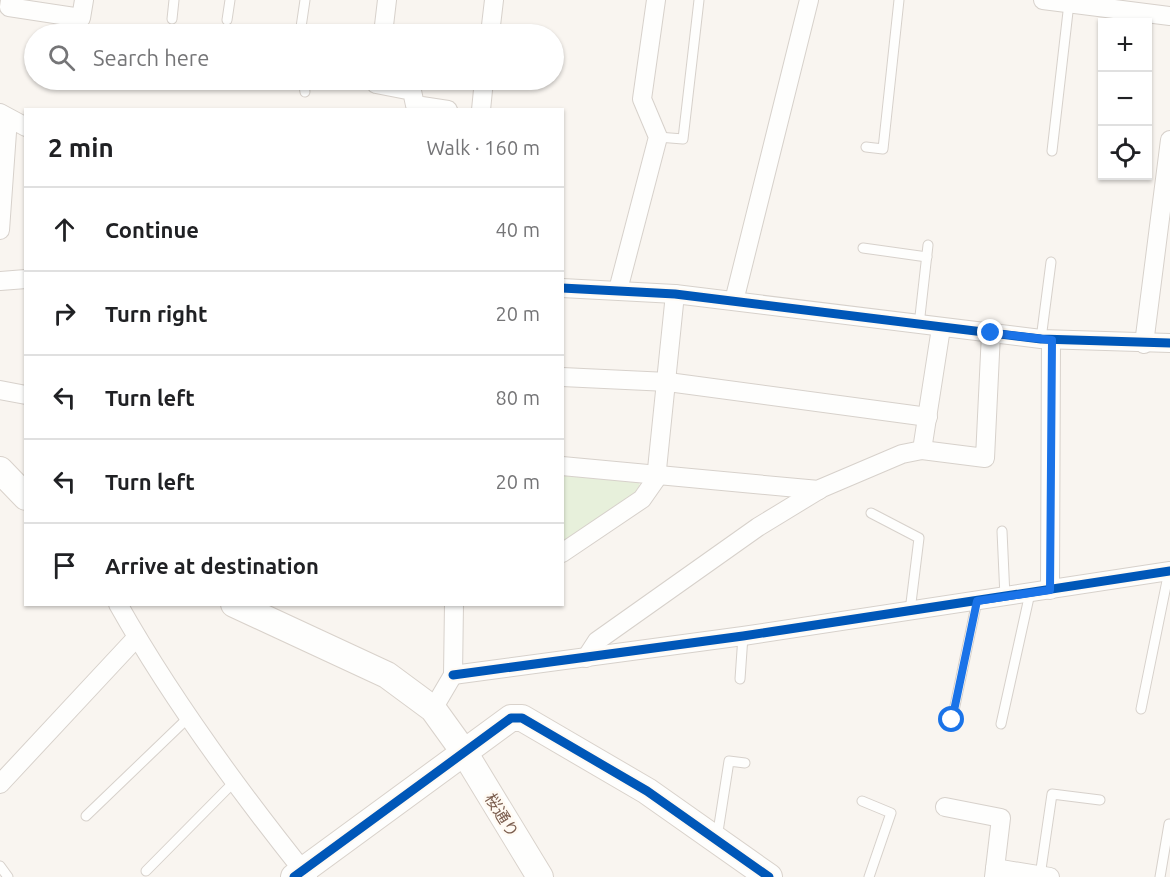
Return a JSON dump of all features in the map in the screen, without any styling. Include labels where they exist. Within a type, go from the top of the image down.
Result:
[{"type":"street","points":[[10,0],[9,7],[81,18],[84,0]]},
{"type":"street","points":[[383,24],[387,0]]},
{"type":"street","points":[[491,24],[494,0]]},
{"type":"street","points":[[618,290],[658,137],[642,99],[656,0]]},
{"type":"street","points":[[734,302],[809,0]]},
{"type":"street","points":[[1043,0],[1170,16]]},
{"type":"street","points":[[407,90],[412,91],[415,105],[435,108]]},
{"type":"street","points":[[481,108],[483,90]]},
{"type":"street","points":[[0,230],[4,116],[24,126]]},
{"type":"street","points":[[1144,344],[1170,140]]},
{"type":"street","points":[[0,281],[24,279]]},
{"type":"street","points":[[564,288],[675,294],[1046,340],[1170,344]]},
{"type":"street","points":[[564,552],[642,499],[658,473],[675,294]]},
{"type":"street","points":[[921,450],[941,328]]},
{"type":"street","points":[[586,658],[597,641],[681,580],[819,490],[902,454],[921,450],[985,458],[991,333]]},
{"type":"street","points":[[1046,340],[1050,590]]},
{"type":"street","points":[[564,377],[668,382],[928,417]]},
{"type":"street","points":[[0,390],[24,395]]},
{"type":"street","points":[[564,466],[658,473],[819,490]]},
{"type":"street","points":[[0,470],[24,495]]},
{"type":"street","points":[[453,675],[744,636],[1169,571]]},
{"type":"street","points":[[119,606],[136,637],[189,716],[302,875],[501,723],[511,718],[522,718],[647,791],[769,877]]},
{"type":"street","name":"桜通り","points":[[238,606],[387,675],[433,709],[464,752],[540,877]]},
{"type":"street","points":[[433,709],[453,675],[454,606]]},
{"type":"street","points":[[0,784],[136,637]]},
{"type":"street","points":[[945,807],[1001,818],[994,872],[1044,877]]},
{"type":"lane","points":[[172,19],[174,0]]},
{"type":"lane","points":[[227,20],[230,0]]},
{"type":"lane","points":[[301,24],[305,0]]},
{"type":"lane","points":[[658,137],[682,139],[699,0]]},
{"type":"lane","points":[[866,147],[883,149],[899,0]]},
{"type":"lane","points":[[1052,151],[1069,3]]},
{"type":"lane","points":[[919,325],[928,245]]},
{"type":"lane","points":[[863,248],[927,257]]},
{"type":"lane","points":[[1046,340],[1051,262]]},
{"type":"lane","points":[[871,513],[919,538],[910,611]]},
{"type":"lane","points":[[1002,531],[1005,597]]},
{"type":"lane","points":[[1142,709],[1169,571]]},
{"type":"lane","points":[[1001,724],[1030,593]]},
{"type":"lane","points":[[952,720],[977,601]]},
{"type":"lane","points":[[740,679],[744,636]]},
{"type":"lane","points":[[86,816],[189,716]]},
{"type":"lane","points":[[717,839],[729,761],[745,763]]},
{"type":"lane","points":[[146,871],[235,781]]},
{"type":"lane","points":[[1044,877],[1052,794],[1100,800]]},
{"type":"lane","points":[[862,801],[891,813],[869,877]]},
{"type":"lane","points":[[1160,877],[1169,824]]},
{"type":"lane","points":[[0,866],[8,877]]},
{"type":"green space","points":[[564,471],[639,478],[640,492],[564,545]]},
{"type":"cycle path","points":[[564,288],[675,294],[1041,339],[1170,343]]},
{"type":"cycle path","points":[[453,675],[743,636],[1170,571]]},
{"type":"cycle path","points":[[294,877],[511,718],[522,718],[647,791],[769,877]]},
{"type":"route","points":[[952,720],[977,601],[1050,590],[1052,340],[991,333]]}]
